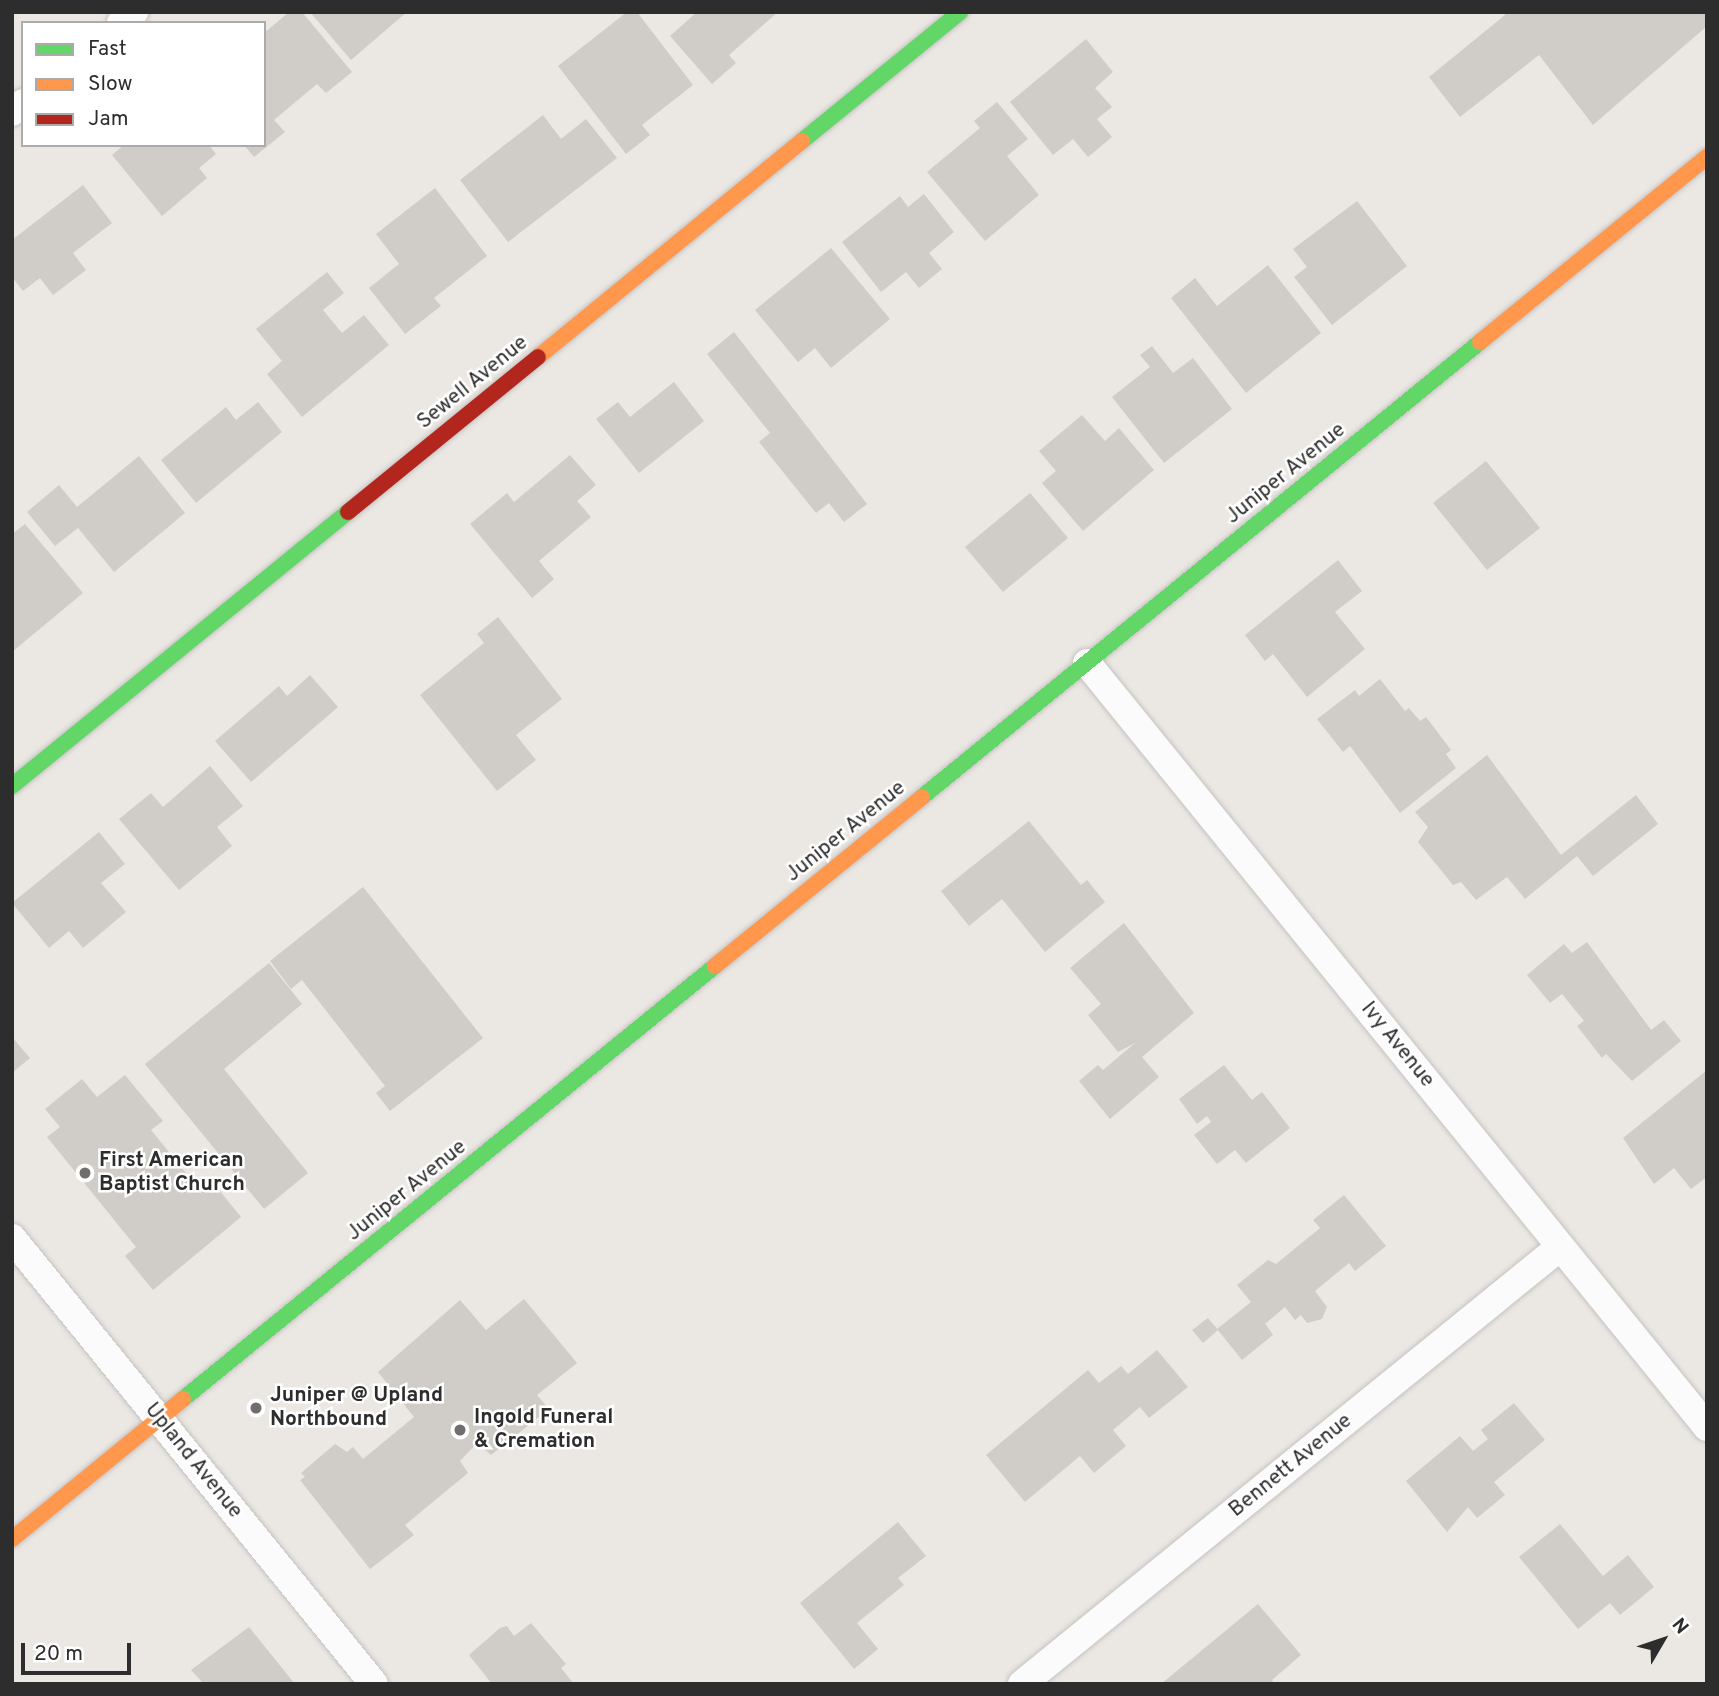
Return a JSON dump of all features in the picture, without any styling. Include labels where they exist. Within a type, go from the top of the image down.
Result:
[{"type":"street","name":"Sewell Avenue","points":[[12,786],[960,12]]},
{"type":"street","name":"Juniper Avenue","points":[[12,1539],[1707,157]]},
{"type":"street","name":"Ivy Avenue","points":[[1087,663],[1707,1427]]},
{"type":"street","name":"Upland Avenue","points":[[12,1238],[374,1684]]},
{"type":"street","name":"Bennett Avenue","points":[[1022,1684],[1560,1247]]},
{"type":"building","points":[[289,12],[302,12],[352,72],[326,93],[317,84],[274,120],[285,132],[254,157],[246,147],[266,147],[266,31]]},
{"type":"building","points":[[310,12],[407,12],[351,60]]},
{"type":"building","points":[[627,12],[637,12],[693,85],[642,125],[650,135],[626,154],[558,66]]},
{"type":"building","points":[[697,12],[778,12],[729,55],[736,63],[712,84],[670,36]]},
{"type":"building","points":[[1503,12],[1707,12],[1707,26],[1593,125],[1539,55],[1460,117],[1429,77],[1505,15]]},
{"type":"building","points":[[1086,39],[1113,72],[1095,88],[1112,107],[1097,119],[1112,137],[1088,157],[1073,139],[1053,155],[1010,102]]},
{"type":"building","points":[[997,102],[1028,139],[1007,156],[1039,195],[985,241],[927,172],[980,128],[974,121]]},
{"type":"building","points":[[543,115],[561,139],[586,119],[617,158],[508,242],[460,180]]},
{"type":"building","points":[[122,147],[211,147],[216,154],[199,168],[207,178],[162,216],[112,155]]},
{"type":"building","points":[[83,185],[112,223],[73,253],[86,270],[53,295],[40,278],[23,291],[12,277],[12,240]]},
{"type":"building","points":[[435,188],[487,256],[434,298],[441,306],[405,334],[369,288],[399,264],[376,234]]},
{"type":"building","points":[[924,194],[954,232],[929,253],[942,269],[919,288],[906,272],[881,292],[842,242],[900,196],[908,207]]},
{"type":"building","points":[[1357,201],[1407,266],[1332,325],[1294,277],[1307,267],[1293,249]]},
{"type":"building","points":[[831,248],[890,319],[831,368],[815,348],[798,362],[755,310]]},
{"type":"building","points":[[1268,265],[1321,333],[1246,393],[1171,298],[1195,278],[1217,306]]},
{"type":"building","points":[[327,272],[344,293],[323,310],[342,333],[364,315],[389,345],[302,417],[267,374],[282,361],[256,329]]},
{"type":"building","points":[[734,332],[867,504],[844,522],[829,503],[816,513],[759,442],[770,433],[707,354]]},
{"type":"building","points":[[1152,346],[1173,373],[1193,358],[1232,409],[1164,463],[1112,397],[1150,367],[1140,355]]},
{"type":"building","points":[[674,382],[704,421],[639,473],[596,419],[618,402],[630,417]]},
{"type":"building","points":[[258,402],[282,432],[196,503],[161,460],[226,407],[236,420]]},
{"type":"building","points":[[1082,415],[1105,441],[1119,428],[1154,470],[1083,531],[1042,483],[1056,471],[1039,451]]},
{"type":"building","points":[[570,455],[596,485],[577,501],[591,517],[539,561],[554,579],[532,598],[470,524],[507,493],[514,502]]},
{"type":"building","points":[[139,456],[185,513],[114,572],[78,528],[55,546],[27,512],[59,485],[77,507]]},
{"type":"building","points":[[1486,461],[1540,528],[1487,570],[1433,503]]},
{"type":"building","points":[[1030,493],[1068,538],[1003,592],[965,547]]},
{"type":"building","points":[[25,524],[83,593],[12,652],[12,534]]},
{"type":"building","points":[[1338,560],[1362,591],[1335,612],[1365,649],[1307,697],[1273,654],[1265,661],[1245,635]]},
{"type":"building","points":[[498,617],[562,699],[516,735],[536,760],[497,791],[420,695],[484,643],[477,634]]},
{"type":"building","points":[[310,675],[338,707],[251,782],[215,741],[279,686],[287,696]]},
{"type":"building","points":[[1380,679],[1405,711],[1409,708],[1420,721],[1426,717],[1451,750],[1446,754],[1456,768],[1400,813],[1350,746],[1343,752],[1317,719],[1355,690],[1359,696]]},
{"type":"building","points":[[1487,755],[1561,855],[1636,795],[1658,824],[1593,876],[1577,856],[1525,899],[1507,877],[1476,900],[1461,882],[1453,885],[1418,842],[1428,827],[1415,812]]},
{"type":"building","points":[[210,766],[243,806],[217,827],[232,846],[179,890],[119,819],[151,793],[163,807]]},
{"type":"building","points":[[1029,821],[1081,885],[1087,880],[1105,902],[1045,952],[1002,899],[969,926],[941,891]]},
{"type":"building","points":[[99,832],[125,864],[101,883],[126,912],[83,948],[69,931],[49,948],[12,903]]},
{"type":"building","points":[[363,887],[483,1038],[390,1111],[376,1093],[385,1086],[302,980],[291,989],[270,961]]},
{"type":"building","points":[[1124,923],[1194,1013],[1142,1057],[1159,1077],[1110,1119],[1079,1081],[1098,1065],[1103,1070],[1135,1043],[1118,1052],[1088,1015],[1101,1004],[1070,968]]},
{"type":"building","points":[[1587,942],[1651,1030],[1664,1020],[1681,1041],[1632,1081],[1606,1054],[1602,1058],[1577,1026],[1584,1021],[1562,994],[1550,1003],[1527,975],[1564,944],[1572,953]]},
{"type":"building","points":[[269,963],[302,1004],[224,1069],[308,1173],[264,1209],[145,1064]]},
{"type":"building","points":[[12,1037],[30,1058],[12,1073]]},
{"type":"building","points":[[1224,1065],[1252,1100],[1262,1092],[1290,1128],[1246,1163],[1235,1150],[1217,1164],[1194,1135],[1211,1122],[1207,1116],[1197,1124],[1179,1099]]},
{"type":"building","points":[[1707,1070],[1707,1177],[1691,1189],[1674,1168],[1654,1184],[1623,1138]]},
{"type":"building","points":[[125,1075],[163,1121],[151,1130],[199,1189],[210,1179],[241,1217],[153,1290],[125,1256],[136,1247],[47,1137],[60,1127],[45,1109],[82,1079],[97,1097]]},
{"type":"building","points":[[1344,1195],[1386,1246],[1355,1271],[1349,1263],[1315,1291],[1327,1307],[1322,1319],[1307,1323],[1301,1315],[1295,1320],[1285,1307],[1265,1324],[1273,1335],[1242,1360],[1217,1329],[1251,1302],[1237,1285],[1268,1260],[1276,1264],[1320,1228],[1313,1220]]},
{"type":"building","name":"Ingold Funeral & Cremation","points":[[524,1299],[577,1363],[537,1395],[549,1409],[491,1455],[477,1443],[460,1461],[468,1473],[405,1525],[414,1535],[370,1569],[300,1480],[305,1477],[301,1473],[335,1444],[347,1452],[353,1447],[363,1459],[414,1417],[378,1372],[460,1300],[486,1330]]},
{"type":"building","points":[[1208,1318],[1218,1330],[1203,1343],[1192,1330]]},
{"type":"building","points":[[1157,1350],[1188,1387],[1149,1418],[1140,1407],[1113,1430],[1126,1446],[1094,1473],[1080,1456],[1025,1502],[986,1455],[1088,1370],[1099,1383],[1121,1366],[1128,1374]]},
{"type":"building","points":[[1514,1403],[1545,1440],[1494,1482],[1505,1495],[1477,1518],[1468,1507],[1447,1532],[1406,1481],[1460,1436],[1473,1451],[1488,1439],[1481,1430]]},
{"type":"building","points":[[898,1522],[926,1556],[898,1578],[904,1585],[857,1623],[878,1649],[854,1669],[800,1603]]},
{"type":"building","points":[[1560,1524],[1603,1576],[1628,1555],[1654,1587],[1620,1615],[1610,1603],[1578,1629],[1519,1557]]},
{"type":"building","points":[[1258,1604],[1301,1655],[1272,1680],[1275,1684],[1161,1684]]},
{"type":"building","points":[[531,1623],[566,1664],[561,1668],[574,1684],[492,1684],[469,1655],[500,1628],[507,1626],[514,1636]]},
{"type":"building","points":[[249,1627],[295,1684],[204,1684],[191,1670]]},
{"type":"traffic: fast","points":[[802,141],[960,12]]},
{"type":"traffic: fast","points":[[922,797],[1480,342]]},
{"type":"traffic: fast","points":[[12,786],[348,512]]},
{"type":"traffic: fast","points":[[183,1399],[715,966]]},
{"type":"traffic: slow","points":[[538,357],[802,141]]},
{"type":"traffic: slow","points":[[1480,342],[1707,157]]},
{"type":"traffic: slow","points":[[715,966],[922,797]]},
{"type":"traffic: slow","points":[[12,1539],[183,1399]]},
{"type":"traffic: jam","points":[[348,512],[538,357]]},
{"type":"place","name":"First American Baptist Church","points":[[85,1173]]},
{"type":"place","name":"Juniper @ Upland Northbound","points":[[256,1408]]},
{"type":"place","name":"Ingold Funeral & Cremation","points":[[460,1430]]}]
